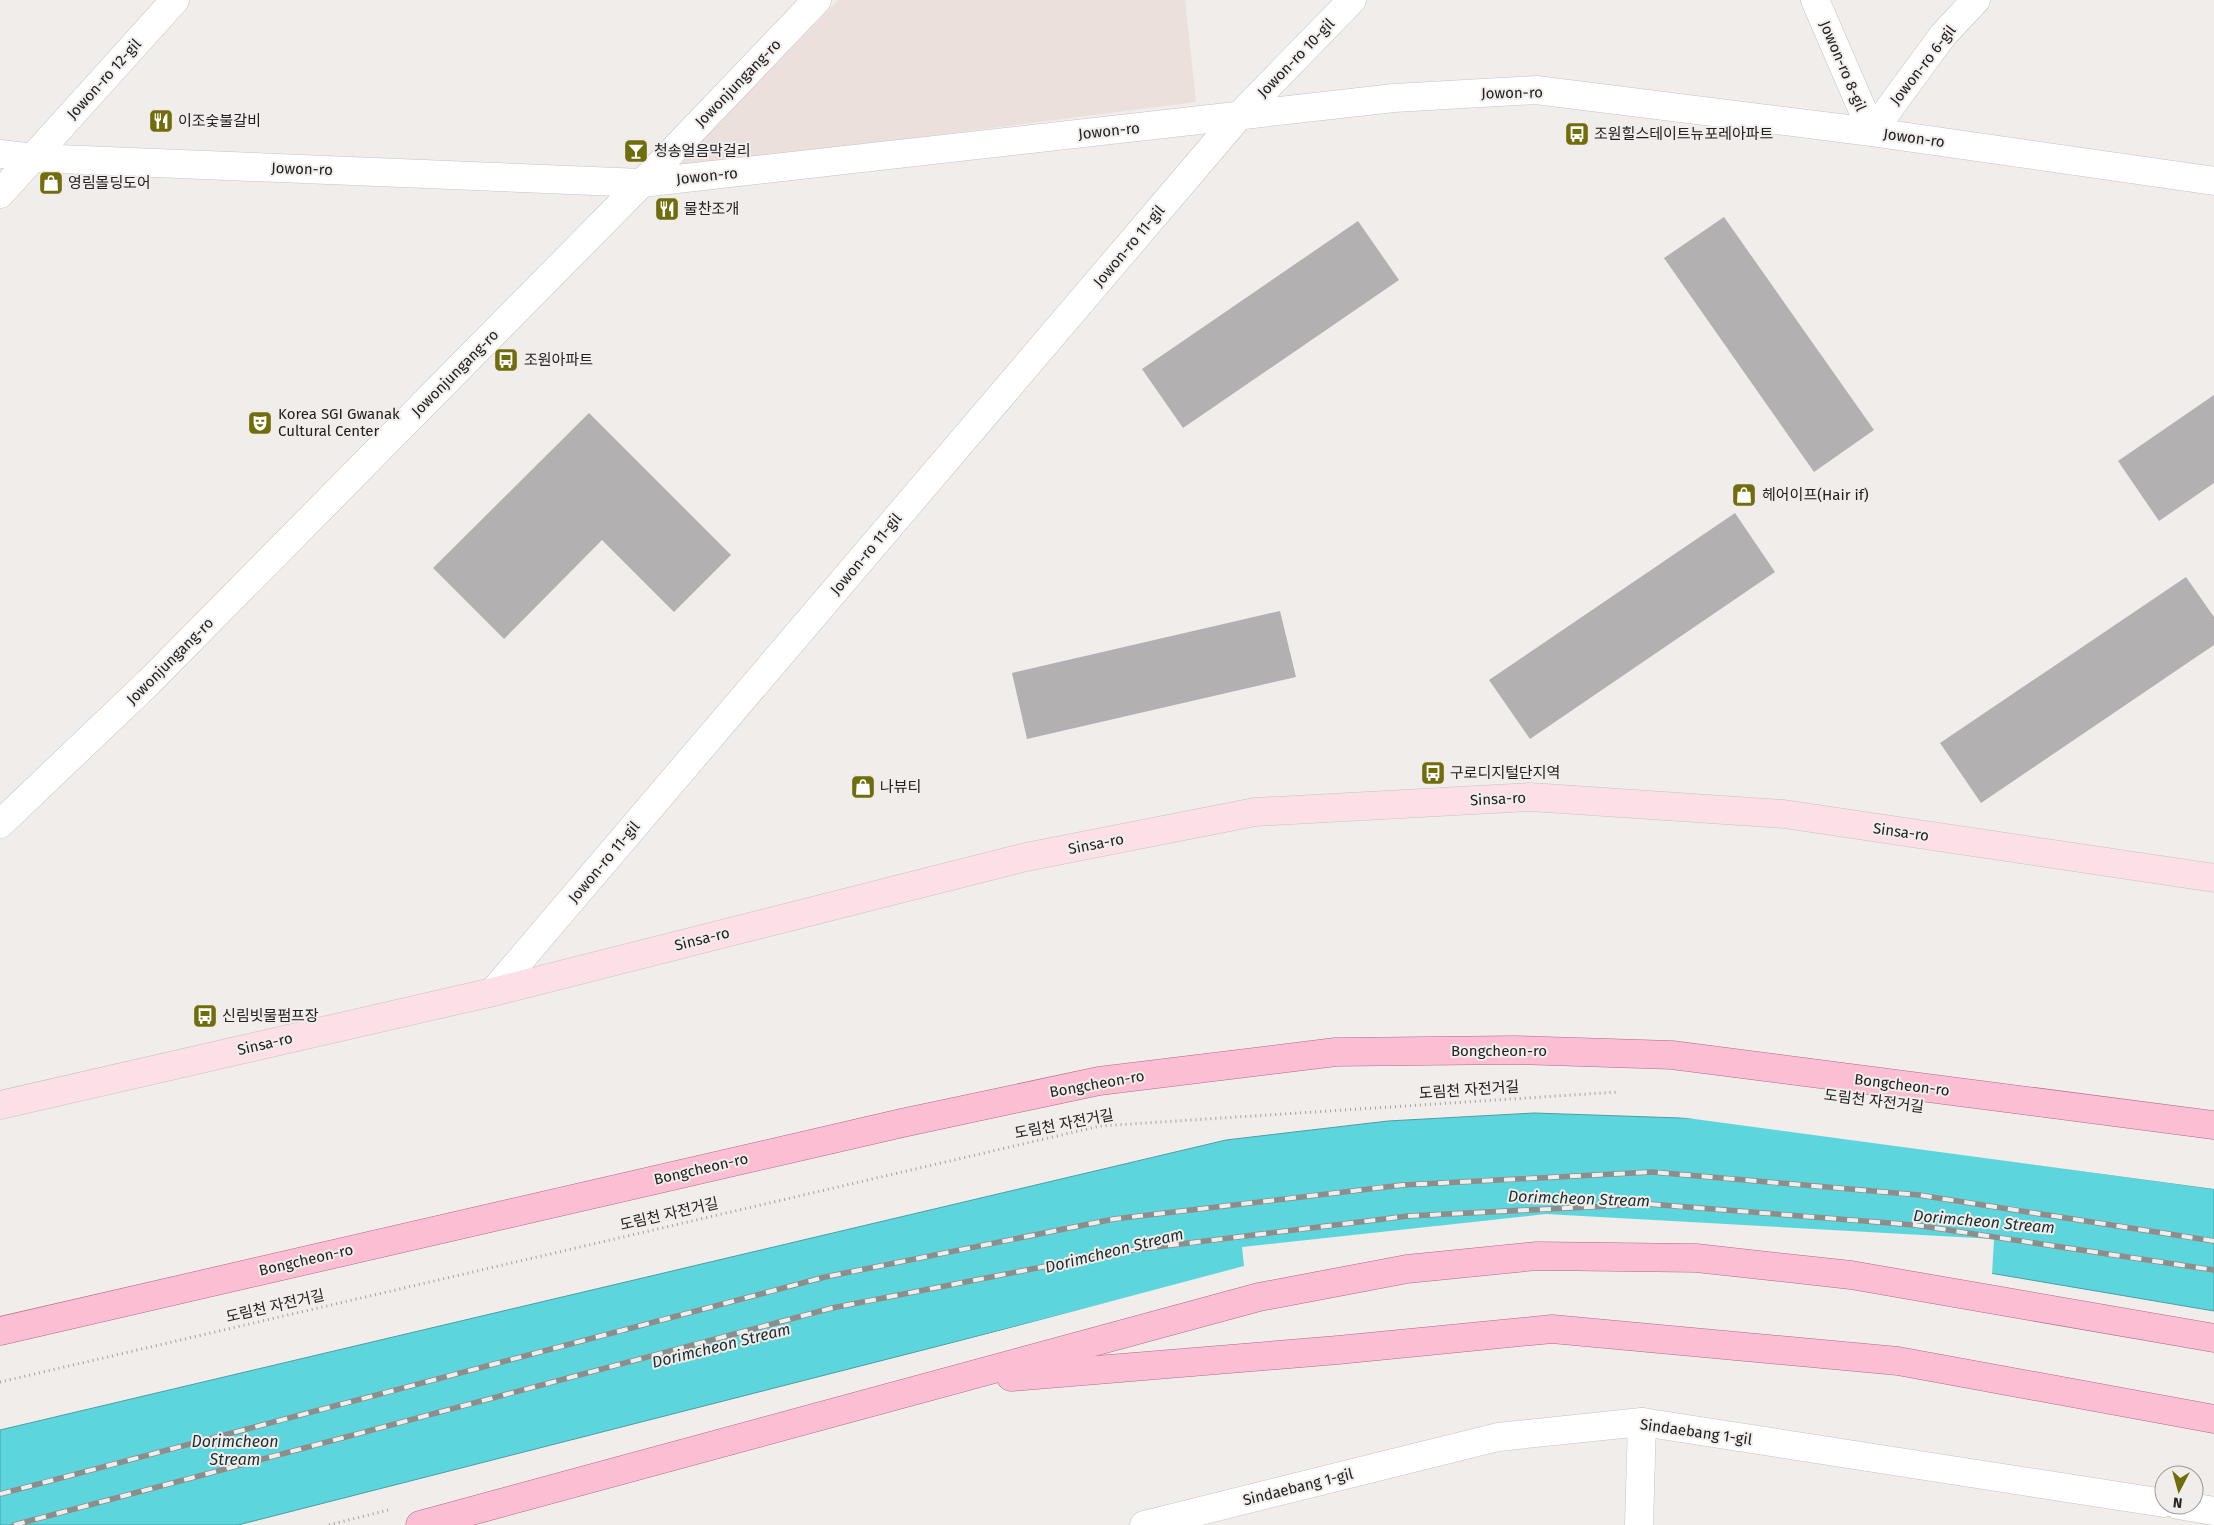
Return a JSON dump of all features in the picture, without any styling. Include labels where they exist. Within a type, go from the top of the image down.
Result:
[{"type":"main road","name":"Sinsa-ro","points":[[0,1105],[493,992],[1026,857],[1255,812],[1540,797],[1784,814],[2214,878]]},
{"type":"main road","name":"Bongcheon-ro","points":[[0,1331],[902,1123],[1080,1085],[1336,1052],[1514,1050],[1672,1055],[2214,1125]]},
{"type":"main road","points":[[420,1525],[1259,1297],[1407,1269],[1537,1256],[1696,1258],[1851,1275],[2214,1338]]},
{"type":"main road","points":[[942,1383],[1338,1350],[1552,1329],[1898,1362],[2214,1419]]},
{"type":"street","name":"Jowon-ro 12-gil","points":[[0,194],[175,0]]},
{"type":"street","name":"Jowonjungang-ro","points":[[0,824],[149,682],[642,184],[817,0]]},
{"type":"street","name":"Jowon-ro 10-gil","points":[[1240,116],[1352,0]]},
{"type":"street","name":"Jowon-ro 8-gil","points":[[1815,0],[1872,132]]},
{"type":"street","name":"Jowon-ro 6-gil","points":[[1872,132],[1943,35],[1976,0]]},
{"type":"street","name":"Jowon-ro","points":[[0,154],[34,158],[642,184],[1394,98],[1536,90],[1872,132],[2214,181]]},
{"type":"street","name":"Jowon-ro 11-gil","points":[[493,992],[1240,116]]},
{"type":"street","name":"Sindaebang 1-gil","points":[[1144,1525],[1498,1437],[1642,1422],[2154,1501]]},
{"type":"street","points":[[1639,1525],[1642,1422]]},
{"type":"path","name":"도림천 자전거길","points":[[0,1382],[1100,1126],[1623,1091]]},
{"type":"shaded area","points":[[838,0],[1185,0],[1196,102],[673,169]]},
{"type":"water","name":"Dorimcheon Stream","points":[[1534,1113],[1710,1119],[2214,1189],[2214,1311],[1854,1250],[1698,1234],[1536,1231],[1402,1241],[1252,1266],[238,1525],[0,1525],[0,1430],[1226,1140],[1388,1121]]},
{"type":"pier","points":[[1657,1114],[1710,1116],[1868,1132],[2214,1186],[2214,1189]]},
{"type":"pier","points":[[1546,1214],[1994,1239],[1992,1275],[2097,1294],[1854,1253],[1697,1236],[1536,1234],[1402,1244],[1252,1268],[810,1381],[1244,1266],[1242,1247]]},
{"type":"building","points":[[1724,217],[1874,430],[1814,472],[1664,258]]},
{"type":"building","points":[[1358,221],[1399,280],[1183,428],[1142,369]]},
{"type":"building","points":[[2214,395],[2214,483],[2159,521],[2118,461]]},
{"type":"building","points":[[589,413],[731,555],[674,612],[602,540],[504,639],[433,568]]},
{"type":"building","points":[[1735,513],[1775,572],[1530,739],[1489,680]]},
{"type":"building","points":[[2186,577],[2214,617],[2214,645],[1981,803],[1940,743]]},
{"type":"building","points":[[1280,611],[1296,677],[1027,739],[1012,673]]},
{"type":"railway","points":[[0,1494],[825,1277],[1114,1219],[1403,1185],[1652,1172],[1919,1195],[2214,1241]]},
{"type":"railway","points":[[14,1525],[832,1308],[1124,1251],[1408,1216],[1649,1204],[1915,1225],[2214,1270]]},
{"type":"place","name":"이조숯불갈비","points":[[161,121]]},
{"type":"place","name":"조원힐스테이트뉴포레아파트","points":[[1577,134]]},
{"type":"place","name":"청송얼음막걸리","points":[[636,151]]},
{"type":"place","name":"영림몰딩도어","points":[[51,183]]},
{"type":"place","name":"물찬조개","points":[[667,209]]},
{"type":"place","name":"조원아파트","points":[[506,360]]},
{"type":"place","name":"Korea SGI Gwanak Cultural Center","points":[[260,423]]},
{"type":"place","name":"헤어이프(Hair if)","points":[[1744,495]]},
{"type":"place","name":"구로디지털단지역","points":[[1433,773]]},
{"type":"place","name":"나뷰티","points":[[863,787]]},
{"type":"place","name":"신림빗물펌프장","points":[[205,1016]]}]
